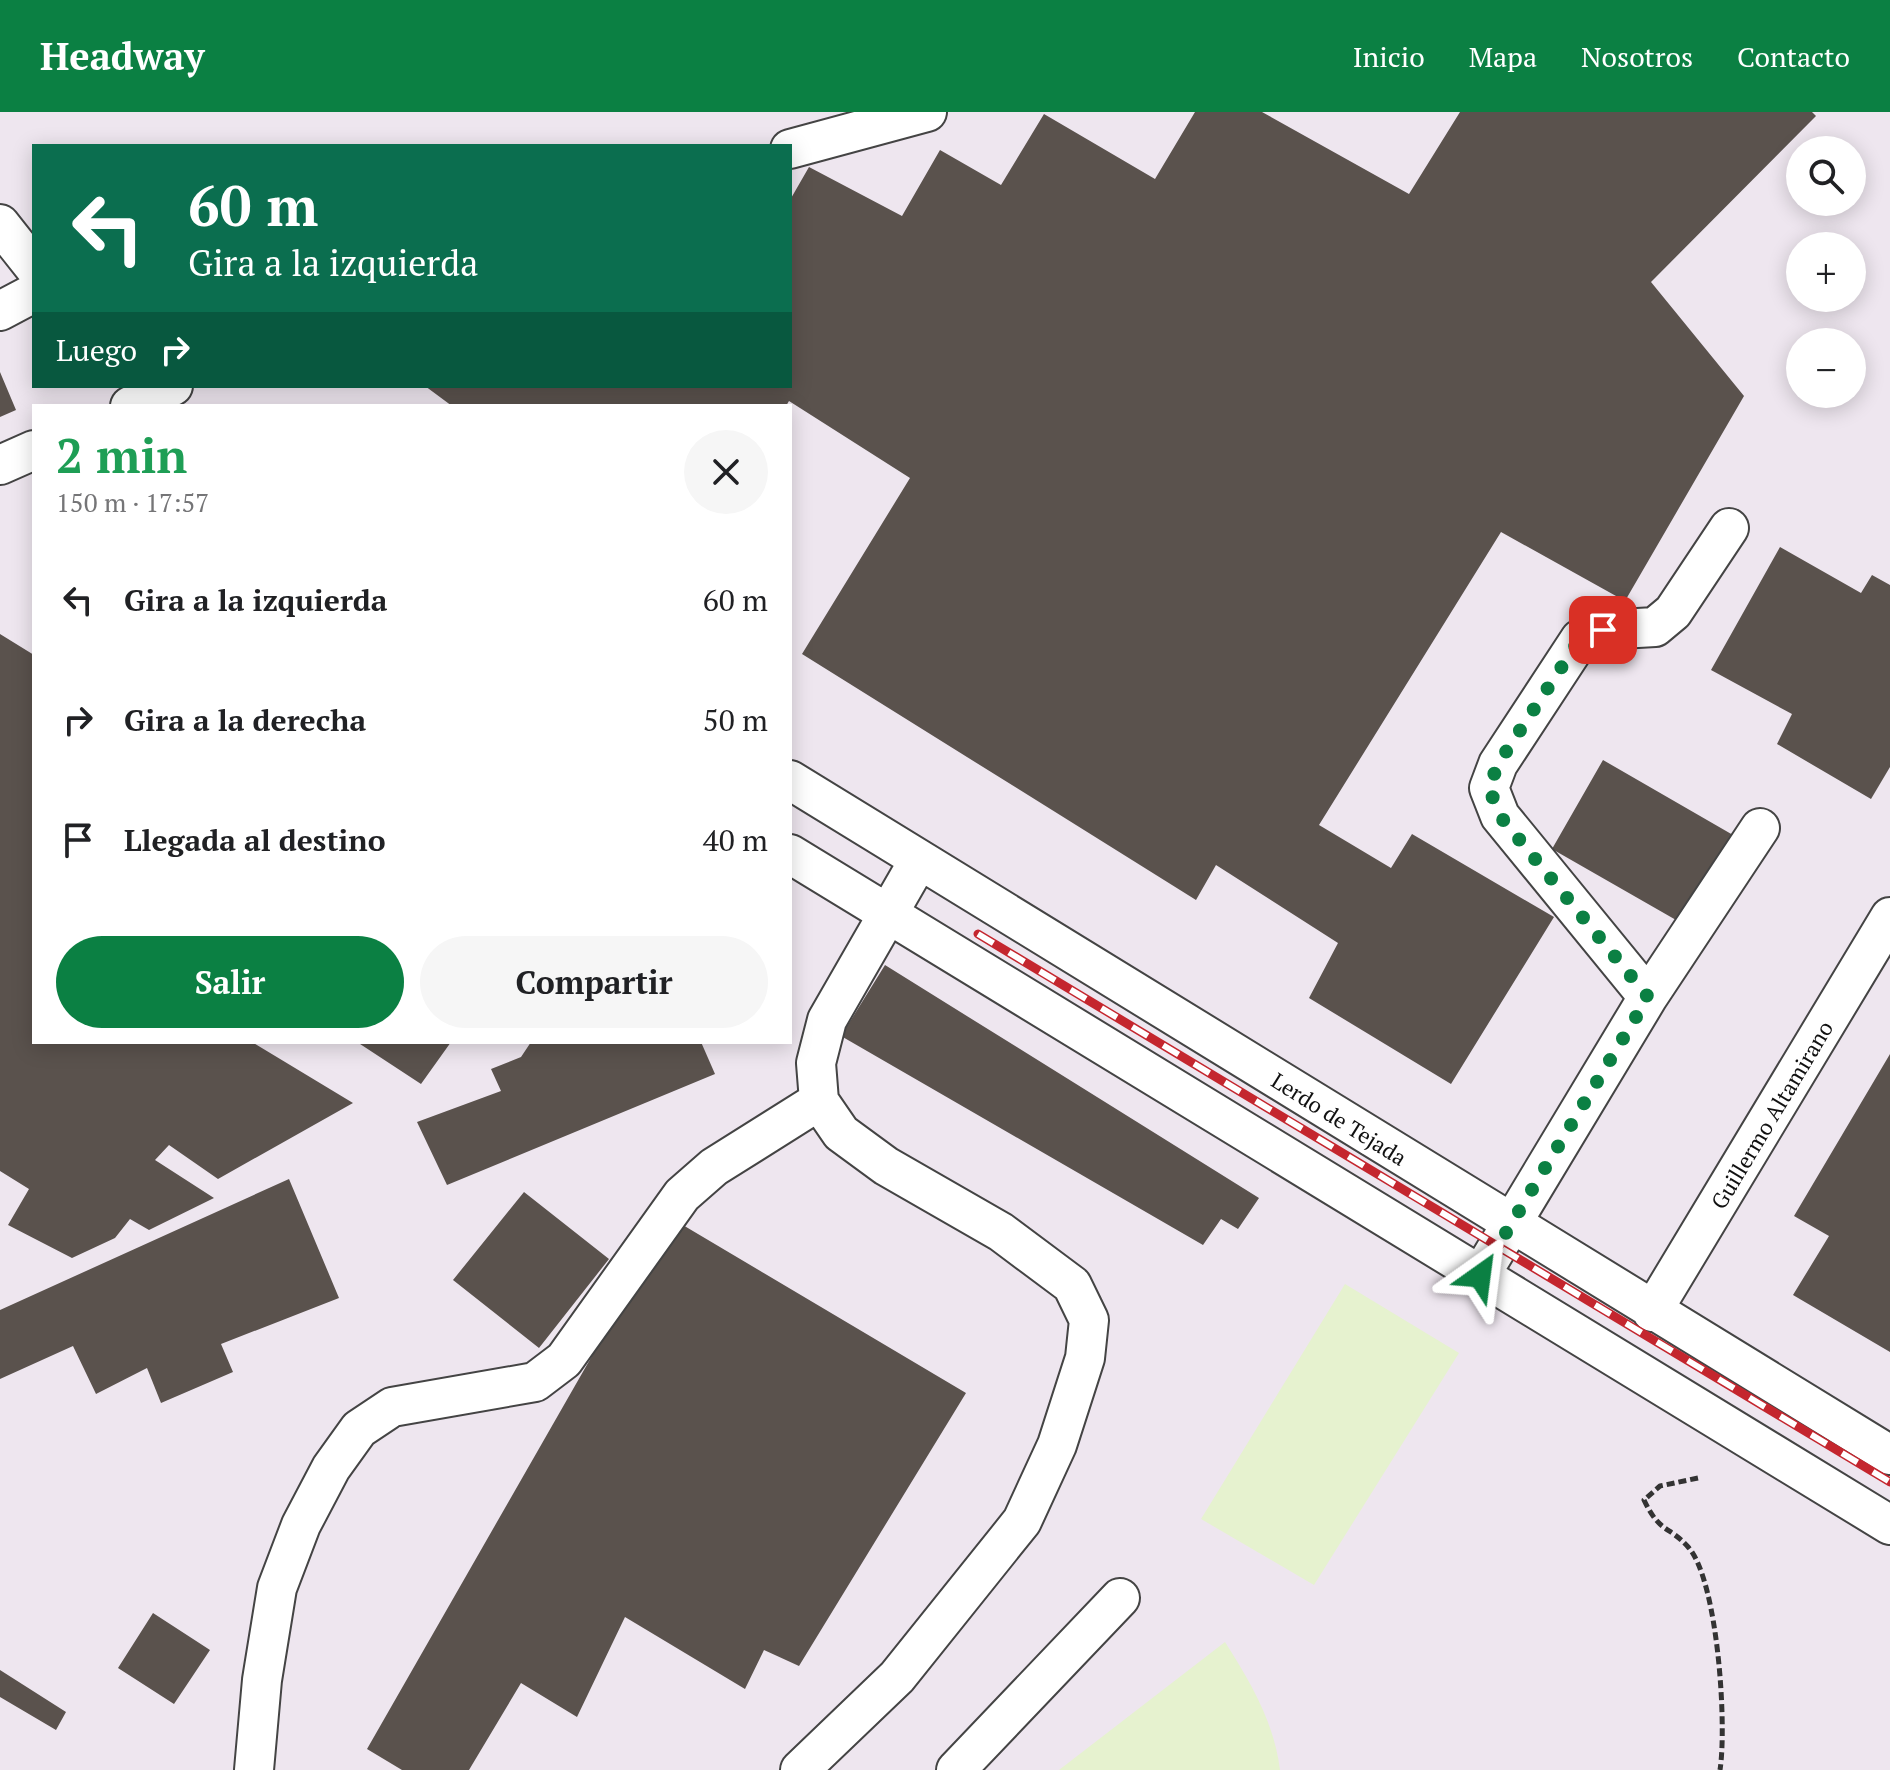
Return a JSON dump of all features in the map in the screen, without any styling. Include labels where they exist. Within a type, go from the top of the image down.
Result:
[{"type":"lane","points":[[792,148],[927,112]]},
{"type":"lane","points":[[0,224],[32,264]]},
{"type":"lane","points":[[0,311],[32,294]]},
{"type":"lane","points":[[125,388],[157,399]]},
{"type":"lane","points":[[0,465],[32,451]]},
{"type":"lane","points":[[1648,997],[1500,816],[1489,788],[1498,764],[1580,639],[1603,630],[1655,627],[1673,612],[1729,528]]},
{"type":"lane","name":"Lerdo de Tejada","points":[[792,781],[1652,1312],[1890,1455]]},
{"type":"lane","points":[[1480,1276],[1648,997],[1760,828]]},
{"type":"lane","points":[[792,855],[1890,1525]]},
{"type":"lane","points":[[800,1770],[897,1677],[1022,1521],[1062,1430],[1085,1358],[1089,1320],[1072,1285],[1001,1232],[886,1166],[852,1142],[841,1133],[819,1101],[816,1063],[827,1020],[919,860]]},
{"type":"lane","name":"Guillermo Altamirano","points":[[1652,1312],[1890,917]]},
{"type":"lane","points":[[254,1770],[262,1680],[277,1588],[301,1525],[331,1468],[359,1429],[392,1407],[535,1382],[564,1360],[682,1195],[714,1167],[819,1101]]},
{"type":"lane","points":[[956,1770],[1120,1598]]},
{"type":"path","points":[[1698,1478],[1660,1486],[1644,1500],[1654,1522],[1689,1548],[1703,1576],[1715,1634],[1724,1746],[1720,1770]]},
{"type":"shaded area","points":[[0,112],[1890,112],[1890,1770],[0,1770]]},
{"type":"green space","points":[[1345,1284],[1459,1353],[1314,1585],[1201,1519]]},
{"type":"green space","points":[[1225,1642],[1267,1719],[1280,1770],[1059,1770]]},
{"type":"building","points":[[1195,112],[1262,112],[1409,194],[1460,112],[1812,112],[1816,116],[1796,136],[1786,136],[1786,146],[1651,282],[1744,396],[1625,601],[1501,532],[1319,825],[1391,868],[1412,834],[1554,917],[1451,1084],[1309,998],[1338,943],[1216,865],[1196,900],[802,654],[910,478],[789,401],[787,404],[449,404],[428,388],[792,388],[792,197],[809,167],[902,216],[940,150],[1001,185],[1044,114],[1155,179]]},
{"type":"building","points":[[0,372],[16,410],[0,417]]},
{"type":"building","points":[[1780,547],[1861,593],[1872,575],[1890,585],[1890,767],[1871,799],[1777,744],[1792,714],[1711,670]]},
{"type":"building","points":[[0,634],[32,654],[32,1044],[255,1044],[353,1103],[218,1179],[169,1145],[155,1160],[214,1198],[149,1230],[130,1219],[115,1238],[72,1258],[8,1225],[29,1189],[0,1171]]},
{"type":"building","points":[[1603,760],[1733,835],[1683,924],[1552,849]]},
{"type":"building","points":[[885,965],[1259,1198],[1238,1229],[1221,1219],[1203,1245],[841,1036]]},
{"type":"building","points":[[360,1044],[450,1044],[421,1084]]},
{"type":"building","points":[[530,1044],[702,1044],[715,1074],[447,1185],[417,1122],[501,1091],[491,1069],[521,1057]]},
{"type":"building","points":[[1890,1054],[1890,1352],[1793,1295],[1829,1236],[1794,1216]]},
{"type":"building","points":[[289,1179],[339,1298],[221,1344],[233,1372],[161,1403],[147,1368],[96,1394],[73,1346],[0,1379],[0,1310]]},
{"type":"building","points":[[524,1192],[609,1259],[539,1348],[453,1280]]},
{"type":"building","points":[[671,1218],[966,1393],[799,1666],[764,1650],[745,1689],[625,1617],[577,1717],[521,1683],[469,1770],[402,1770],[367,1749]]},
{"type":"building","points":[[153,1613],[210,1650],[174,1704],[118,1668]]},
{"type":"building","points":[[0,1670],[66,1712],[56,1730],[0,1697]]},
{"type":"railway","points":[[978,934],[1890,1482]]},
{"type":"route","points":[[1480,1276],[1648,997],[1500,816],[1489,788],[1498,764],[1580,639],[1603,630]]}]
